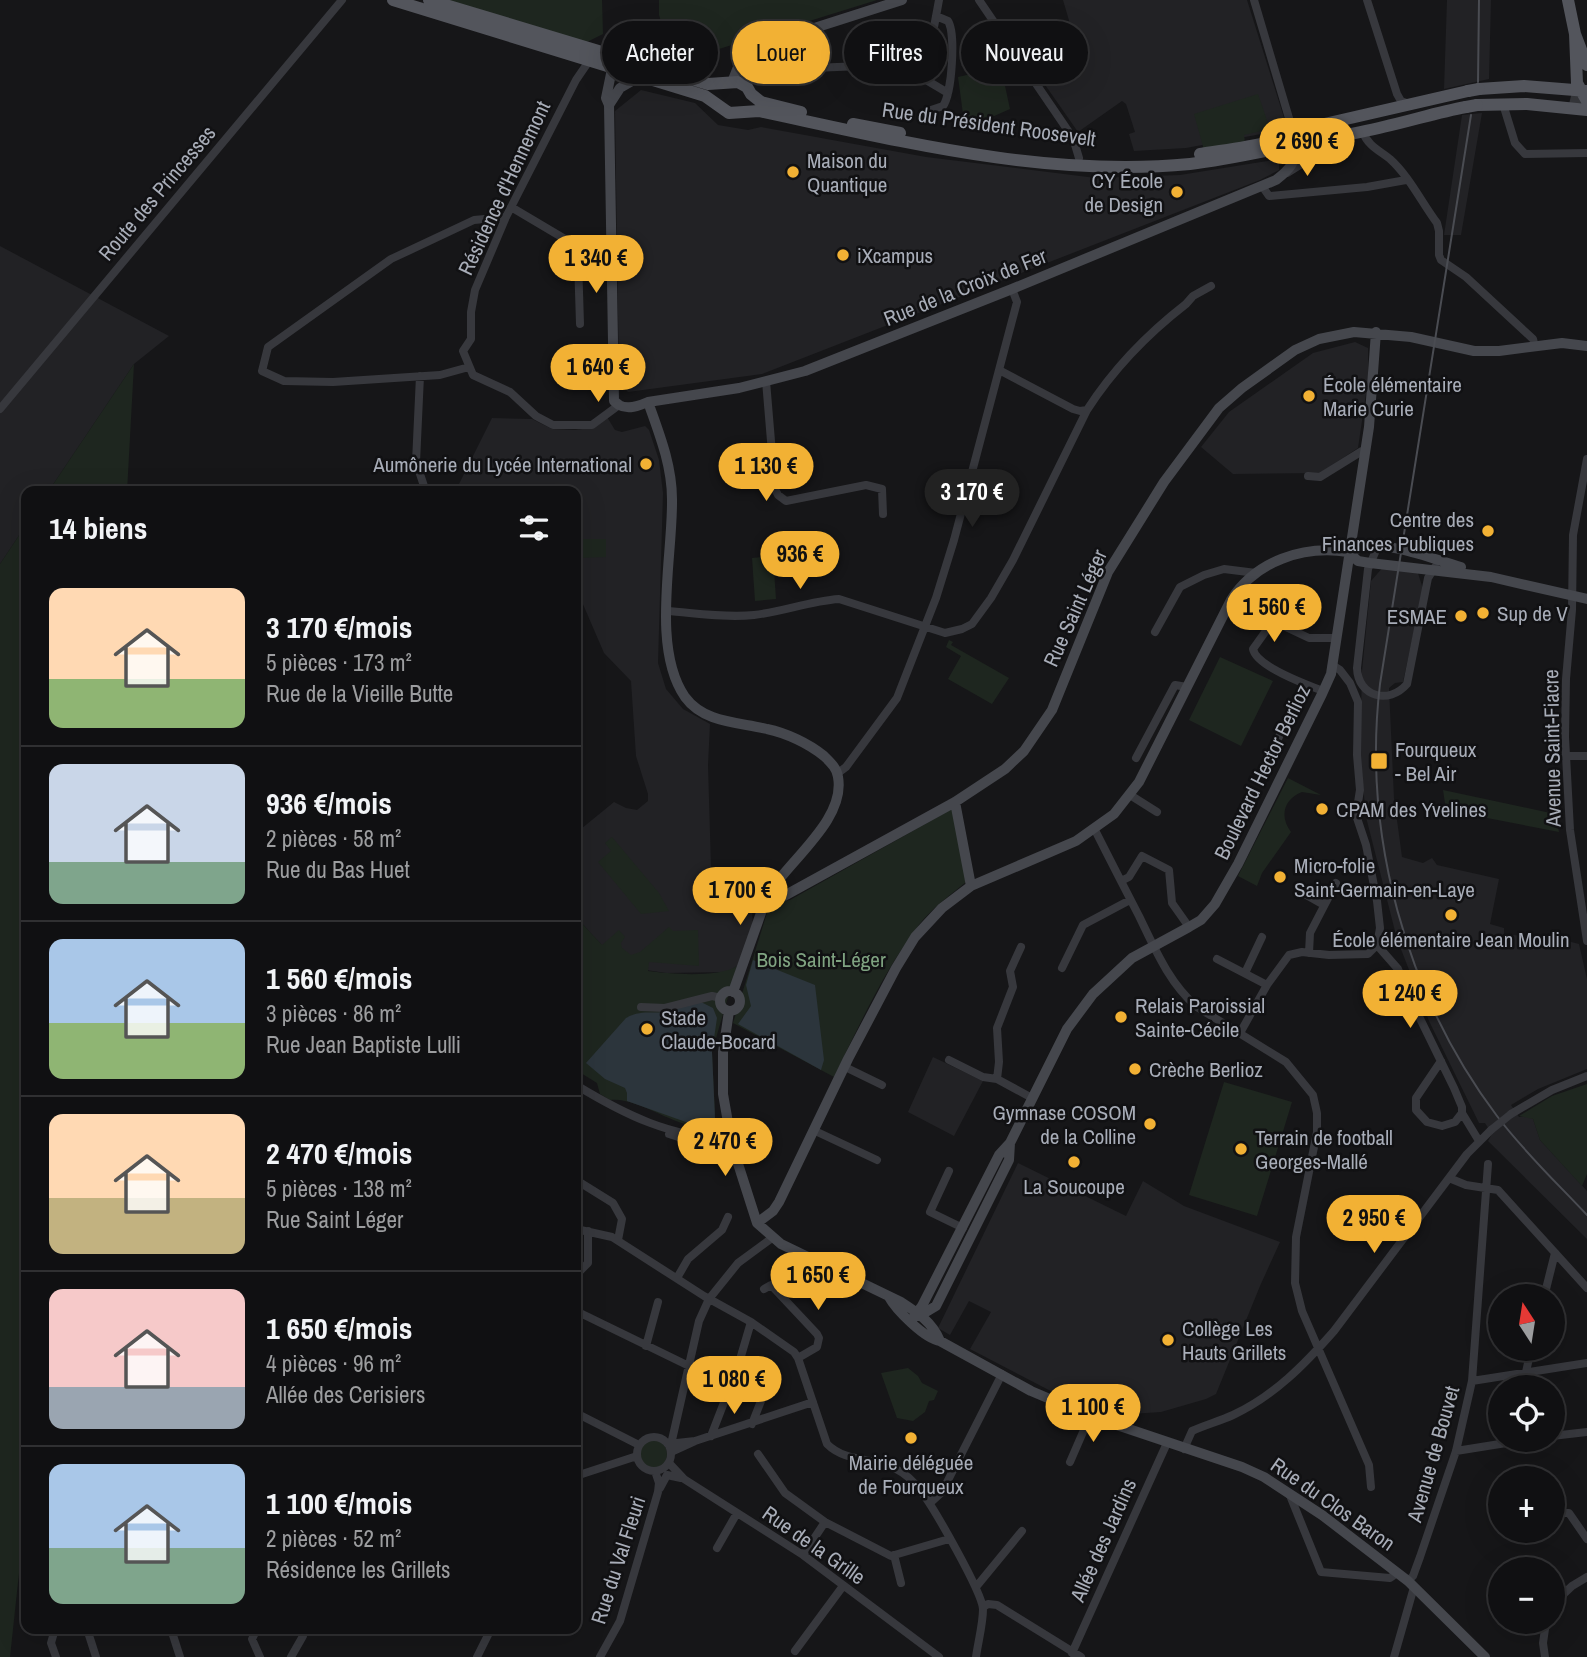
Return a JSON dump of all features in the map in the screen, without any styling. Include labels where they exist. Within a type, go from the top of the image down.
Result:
[{"type":"main road","name":"Rue du Président Roosevelt","points":[[393,0],[602,66]]},
{"type":"main road","name":"Rue du Président Roosevelt","points":[[429,0],[602,54]]},
{"type":"main road","points":[[1338,136],[1426,109],[1474,100],[1511,97],[1581,99],[1583,70],[1568,0]]},
{"type":"main road","points":[[1554,87],[1583,70]]},
{"type":"main road","name":"Rue du Président Roosevelt","points":[[718,84],[738,82],[761,102],[872,127],[961,143],[1079,158],[1185,156],[1297,137],[1338,136],[1363,132],[1524,86],[1554,87],[1581,99]]},
{"type":"main road","points":[[721,106],[720,91],[729,83]]},
{"type":"main road","name":"Rue du Président Roosevelt","points":[[663,84],[705,96],[733,114],[759,111],[921,146],[1054,163],[1113,167],[1221,160],[1297,137],[1307,128],[1409,104],[1474,100],[1503,104],[1581,99]]},
{"type":"main road","points":[[743,112],[750,104],[749,90]]},
{"type":"main road","points":[[1297,137],[1474,100]]},
{"type":"street","name":"Route des Princesses","points":[[0,409],[342,0]]},
{"type":"street","points":[[830,23],[902,0]]},
{"type":"street","points":[[935,21],[939,0]]},
{"type":"street","points":[[979,0],[1073,138],[1079,158]]},
{"type":"street","points":[[1254,0],[1297,137],[1294,162],[1285,173]]},
{"type":"street","points":[[1367,0],[1397,94],[1401,101],[1409,104]]},
{"type":"street","points":[[928,111],[943,106],[948,93],[952,31],[946,19],[936,16]]},
{"type":"street","name":"Résidence d'Hennemont","points":[[469,367],[463,351],[471,339],[471,312],[475,290],[506,217],[576,80],[589,61]]},
{"type":"street","points":[[729,83],[732,78]]},
{"type":"street","points":[[506,217],[474,219],[391,258],[268,347],[262,371],[284,382],[333,382],[440,375],[469,367],[472,375],[510,392],[536,416],[553,425],[592,425],[619,405],[614,401],[609,105],[606,97],[608,84]]},
{"type":"street","points":[[609,105],[620,88],[627,84]]},
{"type":"street","points":[[746,84],[749,90]]},
{"type":"street","points":[[933,84],[948,93]]},
{"type":"street","points":[[1503,104],[1515,143],[1525,155],[1587,153]]},
{"type":"street","points":[[1363,132],[1364,137],[1392,161],[1437,223],[1441,260],[1466,277],[1533,339],[1535,347]]},
{"type":"street","name":"Rue de la Croix de Fer","points":[[619,405],[739,388],[805,371],[1262,186],[1332,145],[1338,136]]},
{"type":"street","points":[[1262,186],[1269,195],[1367,187],[1406,180]]},
{"type":"street","points":[[511,207],[570,242],[578,259],[580,324]]},
{"type":"street","points":[[667,611],[756,615],[839,599],[945,633],[962,629],[977,619],[1013,560],[1087,410],[1106,380],[1130,353],[1193,296],[1211,286]]},
{"type":"street","points":[[838,773],[846,767],[897,698],[936,598],[1017,302],[1013,289]]},
{"type":"street","name":"Rue Saint Léger","points":[[768,896],[777,899],[785,897],[955,802],[1005,769],[1032,741],[1052,710],[1108,572],[1164,482],[1219,408],[1295,350],[1320,339],[1376,332],[1474,351],[1499,351],[1562,343],[1587,346]]},
{"type":"street","name":"Boulevard Hector Berlioz","points":[[925,1308],[999,1155],[1010,1143],[1068,1029],[1107,979],[1132,958],[1201,920],[1215,904],[1238,864],[1323,691],[1332,665],[1365,452],[1376,363],[1376,332]]},
{"type":"street","points":[[999,370],[1073,409],[1087,410]]},
{"type":"street","points":[[421,376],[416,462],[423,486]]},
{"type":"street","points":[[766,382],[775,489],[778,495],[786,501],[866,485],[882,489],[883,514]]},
{"type":"street","points":[[648,402],[665,452],[672,498],[667,640],[680,690],[690,704],[715,719],[770,729],[792,737],[818,751],[831,762],[838,773],[840,791],[831,815],[775,883],[733,992]]},
{"type":"street","points":[[1308,476],[1320,477],[1362,451],[1365,452]]},
{"type":"street","name":"Avenue Saint-Fiacre","points":[[1587,459],[1573,535],[1565,755],[1570,831],[1584,904],[1587,941]]},
{"type":"street","points":[[1348,552],[1360,547],[1416,553],[1491,577],[1587,599]]},
{"type":"street","points":[[1377,548],[1370,564],[1357,676],[1363,689],[1376,695],[1396,694],[1407,684],[1428,578],[1439,561]]},
{"type":"street","points":[[757,1223],[779,1202],[845,1067],[915,937],[942,908],[971,886],[1076,841],[1114,814],[1139,782],[1231,600],[1238,589],[1256,573],[1283,558],[1328,549],[1348,552],[1359,561],[1370,564],[1491,577]]},
{"type":"street","points":[[1155,632],[1180,587],[1224,569],[1256,573]]},
{"type":"street","points":[[1323,691],[1258,660],[1253,649],[1273,621],[1309,638],[1336,638]]},
{"type":"street","points":[[1240,1033],[1267,985],[1289,955],[1302,951],[1329,956],[1368,954],[1377,945],[1380,928],[1377,901],[1366,845],[1356,815],[1360,790],[1357,755],[1358,702],[1350,683],[1340,670],[1332,665]]},
{"type":"street","points":[[1278,741],[1304,684]]},
{"type":"street","points":[[1136,758],[1175,685],[1187,687]]},
{"type":"street","points":[[1565,755],[1587,756]]},
{"type":"street","points":[[1130,795],[1157,812]]},
{"type":"street","points":[[955,802],[971,886]]},
{"type":"street","points":[[1094,828],[1154,946],[1184,996],[1197,1007],[1286,1062],[1304,1081],[1313,1096],[1317,1132],[1296,1237],[1295,1283],[1302,1311],[1369,1465],[1371,1486]]},
{"type":"street","points":[[1121,881],[1129,877],[1142,856],[1169,870],[1172,903],[1189,927]]},
{"type":"street","points":[[1308,953],[1310,933],[1336,883]]},
{"type":"street","points":[[1301,892],[1324,905]]},
{"type":"street","points":[[1062,968],[1083,925],[1130,900]]},
{"type":"street","points":[[1245,973],[1262,937]]},
{"type":"street","points":[[1377,945],[1398,969],[1462,1107],[1462,1113],[1479,1141]]},
{"type":"street","points":[[997,1079],[998,1028],[1013,987],[1010,971],[1021,947]]},
{"type":"street","points":[[1217,958],[1267,985]]},
{"type":"street","points":[[641,1007],[665,1008],[727,992],[733,992],[740,1002],[736,1010],[729,1011],[722,1007],[716,997]]},
{"type":"street","points":[[729,1011],[723,1052],[723,1094],[730,1137],[757,1223],[769,1235],[889,1297],[904,1304],[925,1308]]},
{"type":"street","points":[[949,1060],[983,1077],[997,1079],[1032,1098]]},
{"type":"street","points":[[1441,1061],[1416,1098],[1416,1110],[1427,1122],[1442,1126],[1455,1122],[1462,1113]]},
{"type":"street","points":[[845,1067],[881,1085]]},
{"type":"street","points":[[1184,1449],[1192,1431],[1235,1415],[1256,1403],[1288,1379],[1318,1349],[1449,1178],[1490,1130],[1552,1090],[1587,1076]]},
{"type":"street","points":[[581,1088],[636,1119],[679,1131],[730,1137]]},
{"type":"street","points":[[813,1130],[877,1160]]},
{"type":"street","points":[[668,1133],[700,1144],[724,1159],[737,1162]]},
{"type":"street","name":"Boulevard Hector Berlioz","points":[[925,1308],[1009,1160],[1010,1143]]},
{"type":"street","name":"Avenue de Bouvet","points":[[1394,1657],[1412,1579],[1456,1451],[1472,1381],[1488,1164]]},
{"type":"street","points":[[949,1171],[930,1212],[963,1228]]},
{"type":"street","points":[[1449,1178],[1462,1184],[1498,1190],[1587,1288]]},
{"type":"street","points":[[581,1183],[613,1203],[622,1219],[618,1240]]},
{"type":"street","points":[[677,1278],[688,1259],[722,1230],[728,1217]]},
{"type":"street","points":[[581,1230],[618,1240],[784,1344],[798,1358],[827,1444],[834,1451],[849,1458],[883,1464],[901,1472],[915,1484],[930,1503],[976,1587],[983,1607],[976,1657]]},
{"type":"street","points":[[581,1270],[588,1263],[588,1231]]},
{"type":"street","points":[[662,1472],[669,1463],[667,1444],[699,1321],[709,1299],[738,1263],[769,1235]]},
{"type":"street","points":[[1547,1284],[1555,1253]]},
{"type":"street","points":[[778,1278],[767,1287],[814,1329],[819,1338],[817,1348],[798,1358]]},
{"type":"street","points":[[889,1297],[896,1309],[925,1308]]},
{"type":"street","points":[[646,1346],[658,1302]]},
{"type":"street","points":[[904,1304],[925,1308]]},
{"type":"street","points":[[925,1308],[938,1337]]},
{"type":"street","name":"Rue du Clos Baron","points":[[925,1308],[938,1337],[1031,1391],[1090,1416],[1242,1467],[1264,1477],[1322,1515],[1411,1584],[1485,1657]]},
{"type":"street","points":[[581,1314],[689,1366]]},
{"type":"street","points":[[741,1356],[751,1322]]},
{"type":"street","points":[[1525,1372],[1528,1362]]},
{"type":"street","points":[[1472,1381],[1587,1363]]},
{"type":"street","points":[[930,1503],[942,1492],[1002,1374]]},
{"type":"street","points":[[752,1424],[770,1378]]},
{"type":"street","points":[[711,1436],[730,1387]]},
{"type":"street","points":[[684,1479],[645,1469],[637,1456],[639,1445],[651,1437],[667,1444],[695,1441],[813,1402]]},
{"type":"street","points":[[581,1416],[639,1445]]},
{"type":"street","points":[[1070,1462],[1090,1416]]},
{"type":"street","points":[[1565,1435],[1587,1432]]},
{"type":"street","name":"Allée des Jardins","points":[[1072,1653],[1167,1443]]},
{"type":"street","points":[[1456,1451],[1488,1446]]},
{"type":"street","points":[[758,1454],[785,1493],[825,1522],[891,1556],[949,1539]]},
{"type":"street","points":[[581,1474],[637,1456]]},
{"type":"street","name":"Rue de la Grille","points":[[669,1463],[684,1479],[803,1555],[939,1657]]},
{"type":"street","name":"Rue du Val Fleuri","points":[[600,1657],[620,1620],[662,1472]]},
{"type":"street","points":[[1289,1493],[1321,1572],[1390,1578],[1397,1573]]},
{"type":"street","points":[[717,1548],[737,1513]]},
{"type":"street","points":[[1565,1513],[1569,1513],[1587,1539]]},
{"type":"street","points":[[803,1555],[825,1522]]},
{"type":"street","points":[[976,1587],[1022,1531]]},
{"type":"street","points":[[894,1555],[901,1583]]},
{"type":"street","points":[[1565,1593],[1587,1577]]},
{"type":"street","points":[[795,1651],[844,1586]]},
{"type":"street","points":[[983,1607],[988,1604],[998,1605],[1081,1657]]},
{"type":"street","points":[[54,1634],[51,1643],[56,1657]]},
{"type":"street","points":[[89,1634],[96,1657]]},
{"type":"street","points":[[172,1634],[180,1657]]},
{"type":"street","points":[[254,1634],[252,1639],[260,1657]]},
{"type":"street","points":[[291,1657],[303,1634]]},
{"type":"street","points":[[477,1657],[488,1634]]},
{"type":"street","points":[[1544,1634],[1542,1643],[1545,1657]]},
{"type":"shaded area","points":[[1063,0],[1247,0],[1286,124],[1278,131],[1186,148],[1134,151],[1129,134],[1135,132],[1126,104],[1122,101],[1078,132],[1044,84],[1088,84],[1088,21],[1069,21]]},
{"type":"shaded area","points":[[1447,0],[1491,0],[1489,79],[1444,89]]},
{"type":"shaded area","name":"iXcampus","points":[[641,90],[695,103],[718,125],[748,130],[761,127],[926,157],[1096,178],[1180,175],[1279,159],[1279,170],[1260,180],[762,374],[628,392],[619,382],[615,111]]},
{"type":"shaded area","points":[[1482,113],[1461,235],[1444,235],[1462,115]]},
{"type":"shaded area","points":[[0,246],[169,336],[134,364],[52,486],[21,486],[21,532],[0,564]]},
{"type":"shaded area","name":"École élémentaire Marie Curie","points":[[1355,342],[1368,348],[1368,380],[1358,448],[1320,473],[1233,474],[1201,447],[1229,412],[1313,353]]},
{"type":"shaded area","points":[[607,417],[615,430],[622,432],[645,426],[649,430],[659,460],[663,493],[658,663],[666,689],[683,709],[710,724],[708,765],[712,902],[752,910],[753,927],[737,966],[728,972],[666,973],[633,968],[607,951],[581,922],[581,829],[614,802],[637,810],[648,801],[648,794],[636,756],[631,681],[604,653],[581,600],[581,486],[458,486],[492,418],[532,419],[552,429],[589,428]]},
{"type":"shaded area","points":[[1384,566],[1417,570],[1423,589],[1403,682],[1395,683],[1389,688],[1394,798],[1402,857],[1423,863],[1432,858],[1437,865],[1499,879],[1490,924],[1504,928],[1504,934],[1579,944],[1587,979],[1587,1069],[1538,1089],[1511,1105],[1519,1117],[1527,1116],[1533,1119],[1540,1140],[1587,1191],[1587,1239],[1488,1141],[1492,1134],[1485,1123],[1479,1123],[1429,1021],[1397,939],[1366,817],[1360,753],[1362,671],[1371,581]]},
{"type":"shaded area","points":[[753,960],[815,985],[824,1060],[821,1070],[738,1024],[751,1006],[746,985]]},
{"type":"shaded area","points":[[701,1002],[713,1008],[717,1018],[712,1052],[715,1118],[711,1126],[697,1126],[627,1101],[625,1088],[605,1079],[586,1063],[626,1018]]},
{"type":"shaded area","points":[[933,1057],[983,1081],[954,1136],[908,1112]]},
{"type":"shaded area","points":[[1018,1163],[1126,1216],[1143,1181],[1184,1206],[1280,1242],[1216,1394],[1161,1412],[1116,1415],[1070,1401],[970,1349],[991,1312],[969,1301],[950,1335],[938,1328]]},
{"type":"green space","points":[[435,0],[602,0],[602,34],[585,43]]},
{"type":"green space","points":[[659,0],[877,0],[809,21],[732,21],[732,45],[718,49],[718,21],[661,21]]},
{"type":"green space","points":[[961,76],[961,84],[1005,84],[1010,109],[965,129],[958,77]]},
{"type":"green space","points":[[1258,94],[1270,129],[1244,135],[1245,142],[1204,150],[1194,114]]},
{"type":"green space","points":[[134,364],[127,486],[52,486]]},
{"type":"green space","points":[[21,532],[21,1555],[10,1657],[0,1657],[0,564]]},
{"type":"green space","points":[[581,539],[606,539],[606,557],[581,558]]},
{"type":"green space","points":[[773,556],[776,599],[755,601],[752,558]]},
{"type":"green space","points":[[949,640],[953,642],[951,645],[1009,678],[992,704],[948,679],[961,656],[946,647]]},
{"type":"green space","points":[[1220,657],[1273,681],[1241,746],[1189,720]]},
{"type":"green space","points":[[1288,778],[1321,795],[1302,792],[1287,804],[1284,814],[1291,832],[1262,873],[1257,886],[1238,876]]},
{"type":"green space","points":[[1443,790],[1555,814],[1559,832],[1446,810]]},
{"type":"green space","name":"Bois Saint-Léger","points":[[952,809],[966,882],[929,914],[905,944],[872,1000],[834,1077],[733,1023],[770,903],[790,900]]},
{"type":"green space","points":[[612,837],[659,893],[669,911],[641,914],[598,862],[611,851],[605,843]]},
{"type":"green space","name":"Stade Claude-Bocard","points":[[581,922],[602,945],[619,930],[625,937],[621,943],[622,948],[631,955],[640,952],[669,927],[673,931],[698,930],[699,966],[649,962],[648,971],[706,974],[737,966],[712,1052],[715,1113],[711,1126],[686,1124],[634,1103],[610,1100],[600,1094],[597,1083],[581,1073]]},
{"type":"green space","name":"Terrain de football Georges-Mallé","points":[[1224,1082],[1292,1102],[1257,1216],[1189,1195]]},
{"type":"green space","points":[[1587,1084],[1587,1174],[1582,1186],[1540,1140],[1533,1119],[1519,1116],[1552,1096]]},
{"type":"green space","points":[[908,1368],[922,1383],[938,1391],[934,1400],[929,1401],[925,1412],[913,1421],[897,1418],[881,1373]]},
{"type":"green space","points":[[653,1440],[663,1444],[667,1454],[663,1464],[653,1468],[643,1464],[639,1454],[643,1444]]},
{"type":"tunnel","points":[[1570,100],[1587,104]]},
{"type":"tram line","points":[[1478,82],[1479,0]]},
{"type":"tram line","points":[[1471,115],[1380,684],[1376,741],[1378,798],[1385,855],[1398,911],[1415,966],[1438,1019],[1465,1069],[1497,1116],[1529,1155],[1587,1215]]},
{"type":"place","name":"Maison du Quantique","points":[[793,172]]},
{"type":"place","name":"CY École de Design","points":[[1177,192]]},
{"type":"place","name":"iXcampus","points":[[843,255]]},
{"type":"place","name":"École élémentaire Marie Curie","points":[[1309,396]]},
{"type":"place","name":"Aumônerie du Lycée International","points":[[646,464]]},
{"type":"place","name":"Centre des Finances Publiques","points":[[1488,531]]},
{"type":"place","name":"Sup de V","points":[[1483,613]]},
{"type":"place","name":"ESMAE","points":[[1461,616]]},
{"type":"place","name":"Fourqueux - Bel Air","points":[[1379,761]]},
{"type":"place","name":"CPAM des Yvelines","points":[[1322,809]]},
{"type":"place","name":"Micro-folie Saint-Germain-en-Laye","points":[[1280,877]]},
{"type":"place","name":"École élémentaire Jean Moulin","points":[[1451,915]]},
{"type":"place","name":"Relais Paroissial Sainte-Cécile","points":[[1121,1017]]},
{"type":"place","name":"Stade Claude-Bocard","points":[[647,1029]]},
{"type":"place","name":"Crèche Berlioz","points":[[1135,1069]]},
{"type":"place","name":"Gymnase COSOM de la Colline","points":[[1150,1124]]},
{"type":"place","name":"Terrain de football Georges-Mallé","points":[[1241,1149]]},
{"type":"place","name":"La Soucoupe","points":[[1074,1162]]},
{"type":"place","name":"Collège Les Hauts Grillets","points":[[1168,1340]]},
{"type":"place","name":"Mairie déléguée de Fourqueux","points":[[911,1438]]}]
